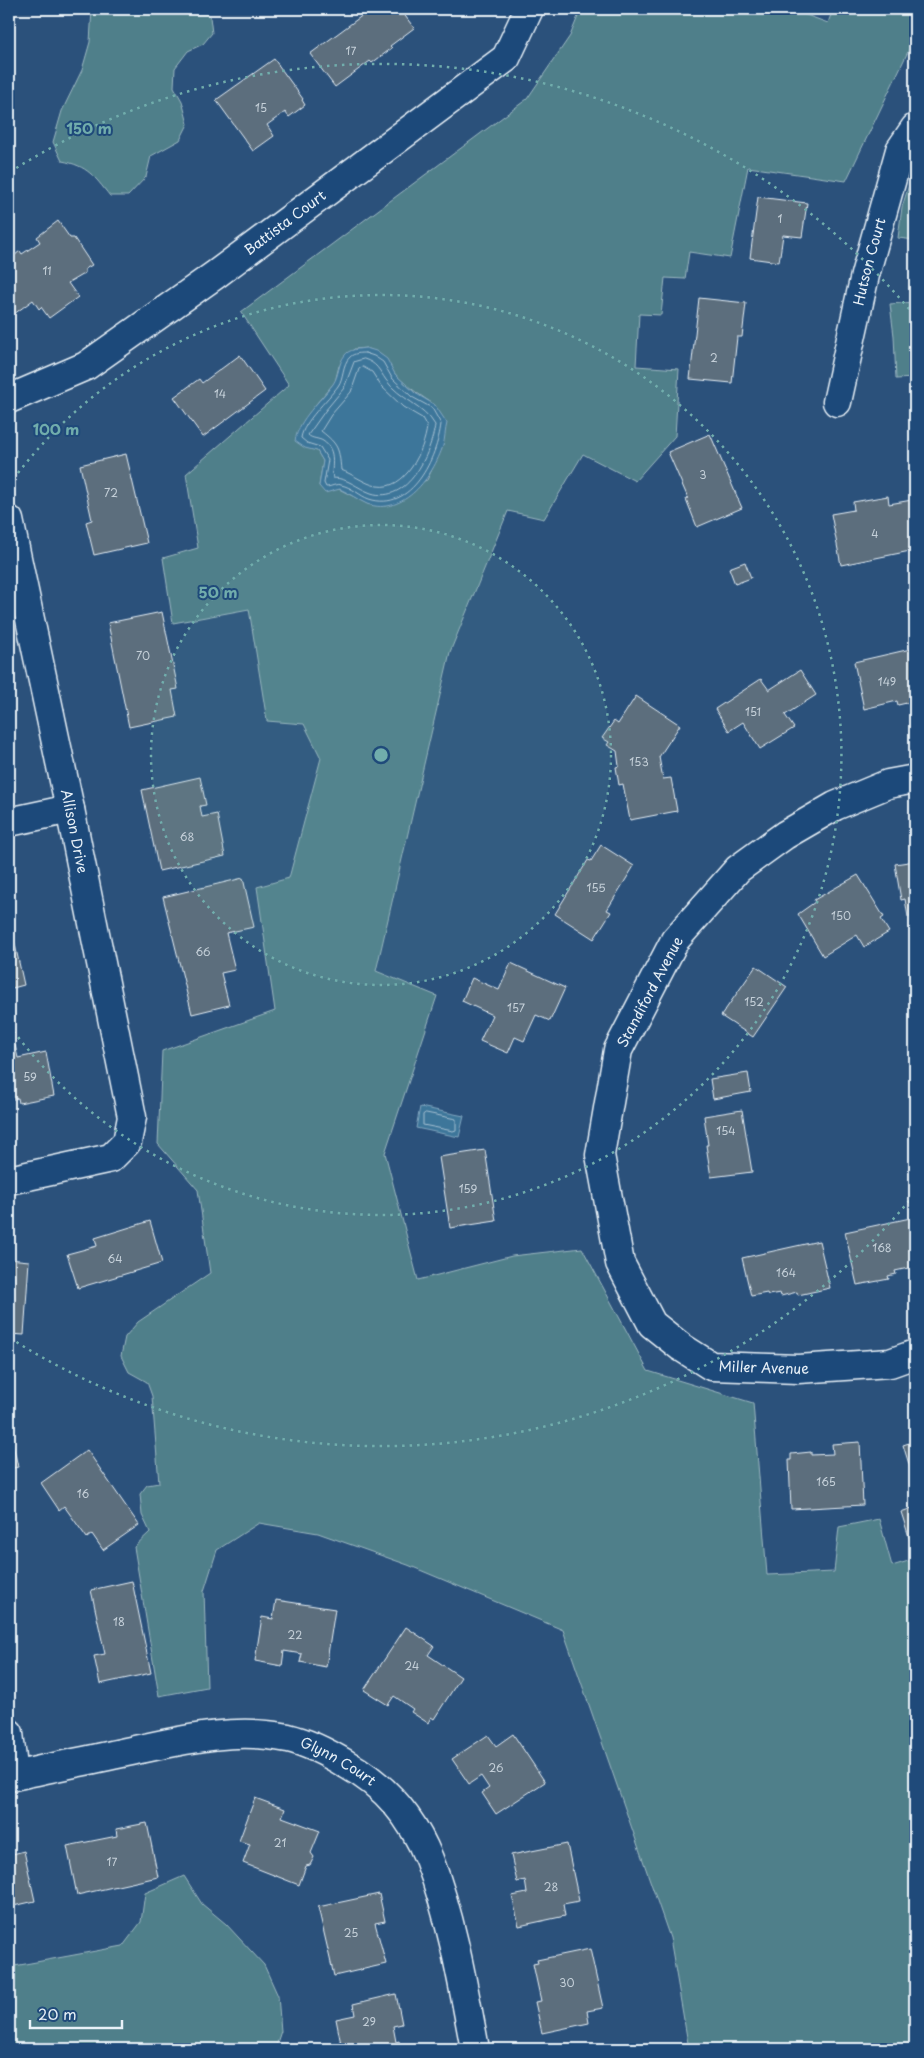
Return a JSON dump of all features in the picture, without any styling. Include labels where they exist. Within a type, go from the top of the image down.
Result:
[{"type":"street","name":"Battista Court","points":[[9,399],[86,366],[215,275],[506,58],[529,9]]},
{"type":"street","name":"Hutson Court","points":[[837,402],[864,275],[900,150],[915,128]]},
{"type":"street","name":"Allison Drive","points":[[9,520],[132,1117],[127,1142],[111,1158],[9,1180]]},
{"type":"street","name":"Standiford Avenue","points":[[600,1155],[618,1050],[676,940],[738,869],[785,835],[835,806],[888,784],[915,779]]},
{"type":"street","points":[[9,822],[70,809]]},
{"type":"street","name":"Miller Avenue","points":[[600,1155],[620,1264],[652,1324],[681,1347],[703,1361],[711,1366],[798,1369],[890,1364],[915,1354]]},
{"type":"street","name":"Glynn Court","points":[[9,1734],[11,1777],[206,1736],[246,1733],[288,1738],[322,1750],[355,1768],[384,1789],[410,1820],[428,1857],[442,1898],[475,2049]]},
{"type":"green space","points":[[92,9],[203,9],[210,17],[212,33],[203,44],[188,51],[175,68],[174,87],[182,101],[188,124],[180,140],[151,156],[146,177],[128,196],[110,196],[90,173],[71,163],[62,161],[53,142],[62,111],[82,70],[90,42]]},
{"type":"green space","points":[[581,9],[790,9],[828,23],[833,9],[915,9],[915,37],[846,181],[748,167],[730,258],[689,252],[685,279],[665,278],[661,315],[639,314],[636,366],[679,369],[675,436],[635,481],[583,454],[544,519],[508,511],[450,652],[376,971],[437,996],[385,1153],[418,1280],[512,1256],[582,1248],[648,1371],[753,1403],[767,1575],[834,1572],[839,1527],[879,1519],[892,1566],[915,1559],[915,2049],[689,2049],[670,1938],[563,1630],[408,1565],[318,1533],[259,1523],[217,1550],[204,1591],[207,1687],[159,1696],[134,1547],[150,1532],[142,1515],[140,1494],[147,1485],[159,1483],[152,1396],[147,1382],[129,1372],[121,1356],[125,1337],[138,1322],[210,1273],[198,1190],[158,1144],[162,1051],[275,1011],[257,887],[289,878],[321,758],[304,724],[267,721],[249,609],[173,623],[163,558],[198,548],[186,474],[289,385],[241,312],[527,99],[570,36]],"holes":[[[366,348],[383,356],[397,376],[406,384],[435,405],[443,446],[427,480],[368,504],[339,489],[319,486],[323,461],[317,451],[308,416],[335,382],[339,366],[354,349]]]},
{"type":"green space","points":[[915,166],[915,240],[898,238],[902,207]]},
{"type":"green space","points":[[915,302],[915,378],[896,379],[890,304]]},
{"type":"green space","points":[[184,1876],[202,1904],[226,1924],[264,1965],[278,1996],[281,2031],[275,2049],[9,2049],[9,1967],[123,1946],[141,1922],[145,1893]]},
{"type":"water","points":[[366,348],[376,351],[387,359],[395,374],[415,393],[435,405],[447,423],[443,446],[432,470],[415,491],[393,505],[367,504],[340,489],[325,493],[319,486],[323,461],[317,451],[305,448],[295,441],[305,418],[335,381],[345,355],[352,350]]},
{"type":"water","points":[[420,1107],[464,1116],[459,1137],[416,1128]]},
{"type":"building","points":[[371,9],[400,9],[414,28],[390,46],[392,48],[372,63],[370,61],[335,87],[310,54]]},
{"type":"building","points":[[274,59],[303,99],[305,105],[289,117],[285,112],[267,125],[274,136],[253,151],[216,100]]},
{"type":"building","points":[[758,197],[807,203],[802,237],[783,235],[779,262],[750,258]]},
{"type":"building","points":[[58,221],[70,238],[74,238],[92,265],[85,269],[85,273],[68,283],[78,297],[49,318],[33,300],[10,317],[9,260],[20,251],[22,254],[40,242],[37,237]]},
{"type":"building","points":[[699,298],[746,303],[742,337],[737,337],[732,383],[690,379]]},
{"type":"building","points":[[240,355],[265,391],[203,437],[174,397],[199,379],[202,383]]},
{"type":"building","points":[[710,434],[742,508],[697,527],[686,499],[688,498],[668,452]]},
{"type":"building","points":[[126,454],[147,543],[94,555],[86,522],[92,520],[80,465]]},
{"type":"building","points":[[888,496],[889,504],[912,500],[915,517],[915,550],[841,565],[831,514],[854,510],[853,502]]},
{"type":"building","points":[[745,562],[751,578],[735,584],[729,568]]},
{"type":"building","points":[[162,612],[178,689],[172,690],[177,717],[129,727],[108,623]]},
{"type":"building","points":[[915,648],[915,701],[898,705],[897,701],[864,709],[854,662]]},
{"type":"building","points":[[800,670],[816,695],[785,715],[794,728],[760,749],[743,722],[729,731],[715,709],[761,679],[769,690]]},
{"type":"building","points":[[636,696],[680,725],[659,757],[663,779],[671,778],[677,811],[630,820],[623,784],[619,785],[616,767],[619,766],[617,751],[607,745],[609,742],[602,738],[614,721],[618,724]]},
{"type":"building","points":[[200,777],[206,805],[200,806],[202,817],[217,814],[225,856],[159,871],[142,790]]},
{"type":"building","points":[[601,845],[634,866],[607,910],[611,912],[594,939],[555,914],[588,860],[591,861]]},
{"type":"building","points":[[915,861],[915,916],[908,917],[905,899],[901,900],[895,864]]},
{"type":"building","points":[[858,875],[884,917],[881,919],[889,932],[864,947],[857,935],[823,956],[798,914],[815,902],[814,900]]},
{"type":"building","points":[[243,878],[254,927],[226,933],[235,970],[221,973],[229,1005],[192,1014],[163,897]]},
{"type":"building","points":[[9,931],[12,931],[24,985],[9,989]]},
{"type":"building","points":[[511,963],[565,988],[550,1021],[536,1015],[524,1041],[515,1037],[508,1053],[480,1041],[492,1015],[462,1001],[472,978],[499,990]]},
{"type":"building","points":[[756,966],[787,987],[753,1037],[721,1016]]},
{"type":"building","points":[[15,1045],[18,1058],[46,1052],[54,1096],[19,1103],[18,1098],[9,1100],[9,1046]]},
{"type":"building","points":[[748,1073],[751,1092],[713,1099],[710,1079]]},
{"type":"building","points":[[742,1110],[752,1172],[711,1177],[704,1116]]},
{"type":"building","points":[[485,1150],[496,1221],[450,1228],[439,1157]]},
{"type":"building","points":[[915,1217],[915,1264],[913,1267],[895,1271],[896,1274],[888,1276],[889,1279],[857,1285],[845,1232]]},
{"type":"building","points":[[150,1221],[162,1263],[78,1288],[67,1254],[97,1246],[95,1238]]},
{"type":"building","points":[[819,1241],[830,1288],[798,1295],[797,1292],[781,1296],[780,1293],[768,1295],[767,1293],[751,1296],[742,1258]]},
{"type":"building","points":[[9,1259],[29,1261],[24,1335],[9,1334]]},
{"type":"building","points":[[9,1426],[18,1467],[9,1469]]},
{"type":"building","points":[[915,1441],[915,1483],[903,1445]]},
{"type":"building","points":[[860,1442],[863,1505],[791,1509],[789,1460],[791,1460],[791,1454],[811,1452],[811,1455],[833,1454],[832,1444]]},
{"type":"building","points":[[87,1450],[139,1525],[103,1550],[92,1534],[87,1538],[64,1506],[59,1510],[41,1483]]},
{"type":"building","points":[[915,1507],[915,1542],[911,1543],[901,1512]]},
{"type":"building","points":[[132,1581],[151,1673],[100,1684],[94,1656],[105,1654],[91,1590]]},
{"type":"building","points":[[276,1600],[335,1609],[326,1667],[300,1662],[302,1654],[284,1651],[282,1666],[255,1661],[262,1617],[273,1619]]},
{"type":"building","points":[[406,1627],[434,1646],[428,1655],[461,1677],[434,1719],[431,1717],[428,1723],[411,1712],[413,1709],[394,1696],[388,1705],[364,1690]]},
{"type":"building","points":[[513,1734],[545,1782],[496,1814],[482,1793],[489,1788],[481,1776],[469,1784],[452,1759],[488,1735],[496,1746]]},
{"type":"building","points":[[255,1798],[285,1809],[282,1817],[320,1831],[311,1853],[314,1857],[310,1865],[306,1866],[299,1885],[243,1863],[250,1844],[239,1841]]},
{"type":"building","points":[[147,1823],[158,1877],[77,1895],[67,1846],[117,1836],[116,1829]]},
{"type":"building","points":[[567,1844],[579,1901],[563,1904],[565,1916],[519,1926],[512,1896],[527,1893],[525,1880],[517,1882],[511,1855]]},
{"type":"building","points":[[24,1851],[35,1901],[9,1907],[9,1855]]},
{"type":"building","points":[[379,1894],[385,1921],[375,1923],[386,1964],[334,1976],[318,1907]]},
{"type":"building","points":[[590,1949],[603,2008],[587,2011],[589,2023],[542,2033],[535,2002],[541,2001],[533,1964],[538,1963],[537,1960]]},
{"type":"building","points":[[396,1994],[402,2024],[393,2026],[396,2042],[399,2041],[401,2049],[342,2049],[336,2019],[355,2015],[353,2004]]}]
